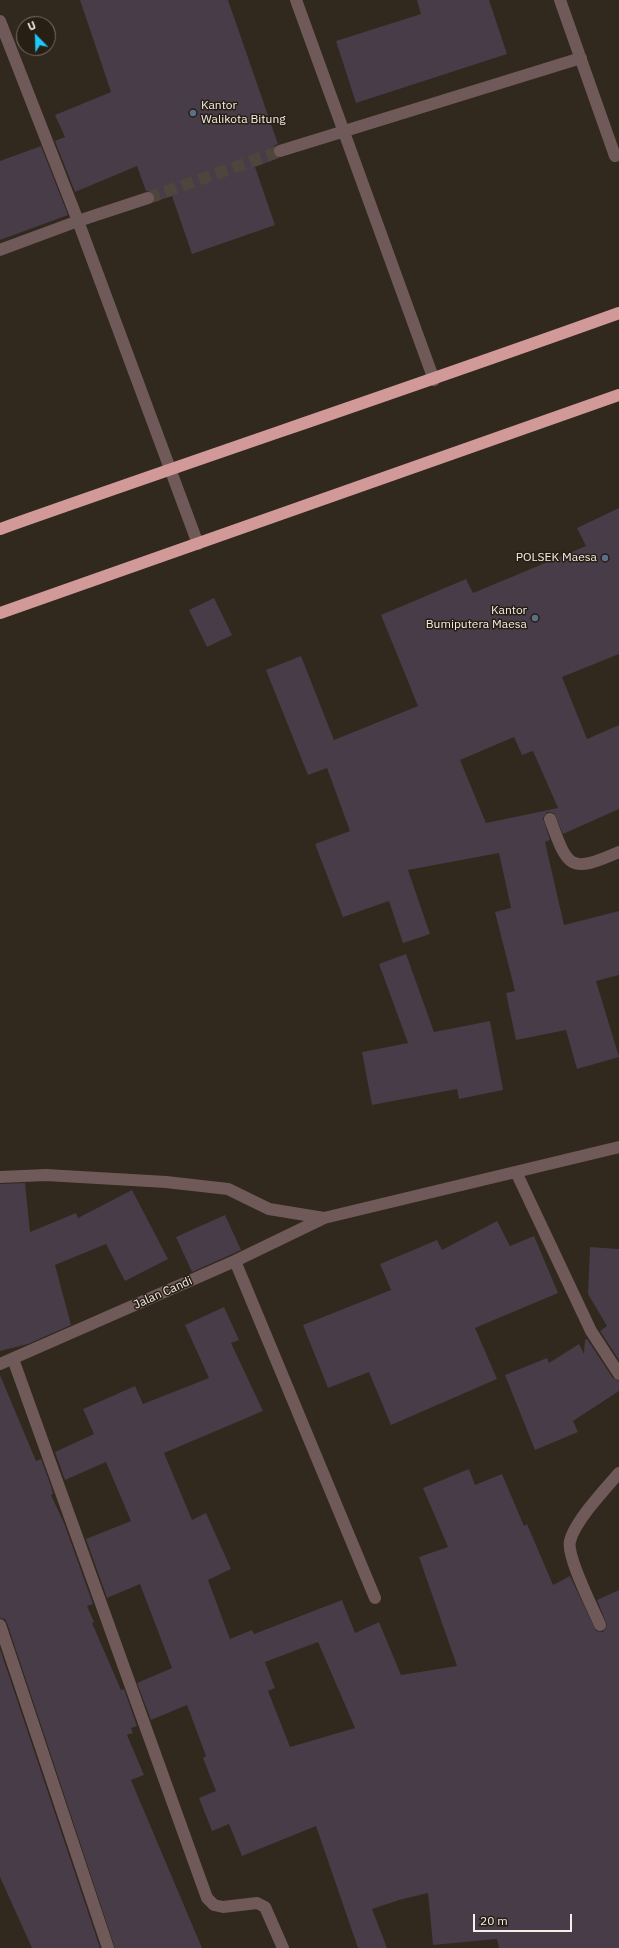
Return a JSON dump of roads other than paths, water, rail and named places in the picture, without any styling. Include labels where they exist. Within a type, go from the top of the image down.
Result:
[{"type":"highway","points":[[0,529],[169,469],[434,380],[619,313]]},
{"type":"highway","points":[[0,613],[619,394]]},
{"type":"street","points":[[296,0],[434,380]]},
{"type":"street","points":[[560,0],[615,156]]},
{"type":"street","points":[[0,21],[78,221],[198,544]]},
{"type":"street","points":[[280,151],[581,58]]},
{"type":"street","points":[[0,250],[78,221],[148,198]]},
{"type":"street","points":[[550,820],[566,858],[574,864],[588,865],[619,852]]},
{"type":"street","points":[[0,1177],[23,1175],[166,1182],[228,1189],[269,1209],[324,1218],[619,1147]]},
{"type":"street","points":[[516,1172],[591,1331],[619,1374]]},
{"type":"street","name":"Jalan Candi","points":[[0,1364],[235,1261],[324,1218]]},
{"type":"street","points":[[235,1261],[375,1598]]},
{"type":"street","points":[[13,1359],[207,1898],[214,1905],[223,1906],[257,1903],[265,1907],[283,1948]]},
{"type":"street","points":[[600,1625],[573,1561],[570,1542],[582,1519],[619,1473]]},
{"type":"street","points":[[0,1625],[108,1948]]},
{"type":"tunnel","points":[[148,198],[280,151]]},
{"type":"place","name":"Kantor Walikota Bitung","points":[[193,113]]},
{"type":"place","name":"POLSEK Maesa","points":[[605,558]]},
{"type":"place","name":"Kantor Bumiputera Maesa","points":[[535,618]]}]
